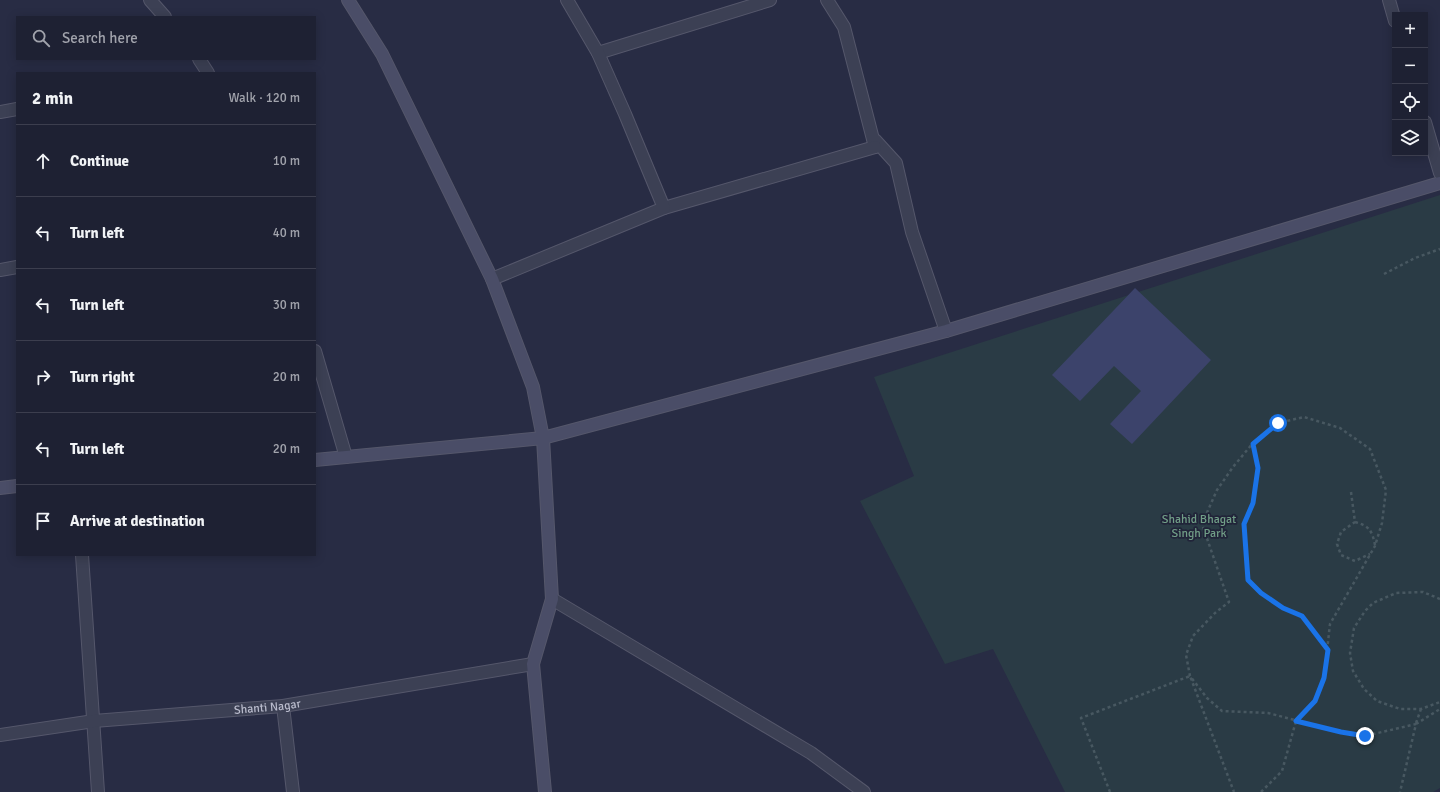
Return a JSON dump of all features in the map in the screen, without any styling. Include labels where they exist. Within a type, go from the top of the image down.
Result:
[{"type":"main road","points":[[348,0],[382,54],[492,280],[533,388],[543,438],[552,599],[533,664],[545,792]]},
{"type":"main road","points":[[316,460],[543,438],[946,331],[1440,183]]},
{"type":"main road","points":[[0,488],[16,486]]},
{"type":"street","points":[[150,0],[164,16]]},
{"type":"street","points":[[567,0],[598,54],[664,208]]},
{"type":"street","points":[[598,54],[770,0]]},
{"type":"street","points":[[827,0],[844,27],[875,147]]},
{"type":"street","points":[[1389,0],[1392,12]]},
{"type":"street","points":[[200,60],[207,72]]},
{"type":"street","points":[[0,112],[16,109]]},
{"type":"street","points":[[1428,132],[1440,173]]},
{"type":"street","points":[[875,147],[875,140],[896,163],[912,232],[946,331]]},
{"type":"street","points":[[492,280],[664,208],[875,147]]},
{"type":"street","points":[[0,270],[16,267]]},
{"type":"street","points":[[316,354],[346,456]]},
{"type":"street","points":[[82,556],[98,792]]},
{"type":"street","points":[[552,599],[811,753],[864,792]]},
{"type":"street","name":"Shanti Nagar","points":[[0,735],[94,721],[283,706],[533,664]]},
{"type":"street","points":[[283,706],[293,792]]},
{"type":"path","points":[[1384,274],[1415,258],[1440,249]]},
{"type":"path","points":[[1234,792],[1190,676],[1186,655],[1193,636],[1215,613],[1229,602],[1202,524],[1217,490],[1233,467],[1253,444],[1278,423],[1304,417],[1340,428],[1370,449],[1386,490],[1382,523],[1375,546],[1370,555],[1355,561],[1341,555],[1337,544],[1341,532],[1355,522]]},
{"type":"path","points":[[1253,444],[1258,468],[1253,503],[1244,524],[1248,580],[1261,593],[1283,608],[1302,616],[1328,650]]},
{"type":"path","points":[[1351,492],[1355,522]]},
{"type":"path","points":[[1261,792],[1282,771],[1296,721],[1315,701],[1324,678],[1330,624],[1375,546],[1373,534],[1366,525],[1355,522]]},
{"type":"path","points":[[1440,600],[1423,592],[1396,592],[1373,603],[1365,611],[1354,628],[1350,653],[1353,671],[1364,689],[1377,701],[1400,709],[1421,709],[1440,702]]},
{"type":"path","points":[[1190,676],[1207,698],[1222,710],[1268,713],[1341,732],[1365,736],[1416,724],[1440,709]]},
{"type":"path","points":[[1110,792],[1081,718],[1190,676]]},
{"type":"path","points":[[1400,792],[1421,709]]},
{"type":"green space","name":"Shahid Bhagat Singh Park","points":[[1440,195],[1440,788],[1433,792],[1065,792],[993,649],[945,664],[860,501],[914,476],[874,377]]},
{"type":"water","points":[[1135,288],[1211,360],[1132,444],[1110,424],[1141,391],[1114,366],[1080,401],[1052,375]]},
{"type":"route","points":[[1278,423],[1253,444],[1258,468],[1253,503],[1244,524],[1248,580],[1261,593],[1283,608],[1302,616],[1328,650],[1324,678],[1315,701],[1296,721],[1365,736]]}]
